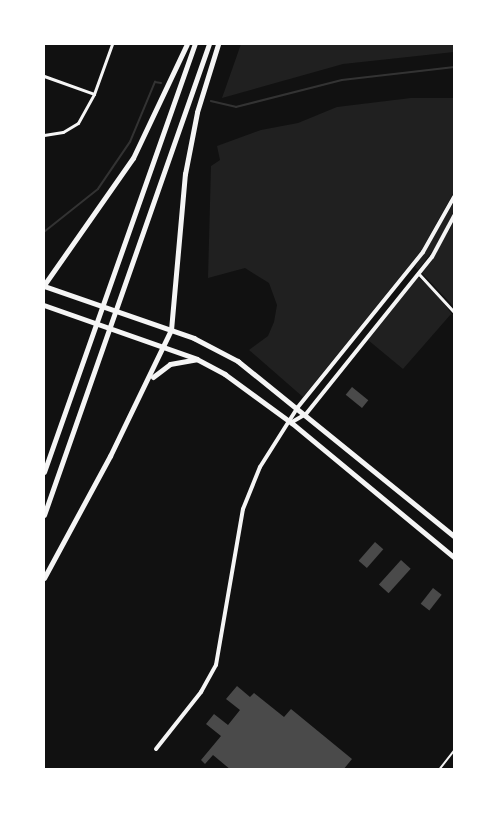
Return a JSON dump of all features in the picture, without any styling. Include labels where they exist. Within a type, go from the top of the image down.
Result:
[{"type":"highway","points":[[44,285],[133,158],[187,44]]},
{"type":"highway","points":[[44,472],[195,44]]},
{"type":"highway","points":[[44,515],[209,44]]},
{"type":"highway","points":[[44,578],[165,347],[171,330],[185,174],[197,112],[218,44]]},
{"type":"highway","points":[[147,382],[170,363],[197,359]]},
{"type":"main road","points":[[44,285],[171,330],[230,357],[298,407],[454,536]]},
{"type":"main road","points":[[44,305],[197,359],[258,396],[454,557]]},
{"type":"street","points":[[44,135],[63,132],[78,123],[94,94],[112,44]]},
{"type":"street","points":[[44,76],[94,94]]},
{"type":"street","points":[[156,748],[210,679],[246,499],[266,457],[292,423],[298,407],[411,268],[454,197]]},
{"type":"street","points":[[292,423],[306,414],[418,273],[441,243],[454,216]]},
{"type":"street","points":[[411,268],[454,312]]},
{"type":"lane","points":[[439,770],[454,751]]},
{"type":"shaded area","points":[[241,44],[454,44],[454,52],[343,64],[222,98]]},
{"type":"shaded area","points":[[411,98],[454,98],[454,192],[421,251],[303,397],[249,350],[268,336],[274,322],[277,305],[269,283],[245,268],[208,278],[211,166],[220,160],[217,146],[261,130],[298,123],[337,107]]},
{"type":"shaded area","points":[[454,202],[454,211],[439,242],[418,270],[415,267]]},
{"type":"shaded area","points":[[454,222],[454,307],[422,273]]},
{"type":"shaded area","points":[[418,277],[436,293],[454,317],[451,314],[403,369],[368,340]]},
{"type":"building","points":[[352,387],[368,400],[362,408],[346,395]]},
{"type":"building","points":[[375,542],[383,549],[367,568],[359,561]]},
{"type":"building","points":[[401,560],[411,569],[389,593],[379,585]]},
{"type":"building","points":[[433,588],[442,595],[429,611],[421,604]]},
{"type":"building","points":[[237,686],[250,697],[254,693],[284,717],[291,709],[352,759],[343,770],[231,770],[213,755],[205,764],[201,760],[221,736],[206,724],[214,714],[228,725],[240,710],[226,699]]},
{"type":"waterway","points":[[211,101],[236,107],[342,80],[454,67]]},
{"type":"waterway","points":[[44,232],[98,189],[130,142],[155,82],[161,83]]}]
